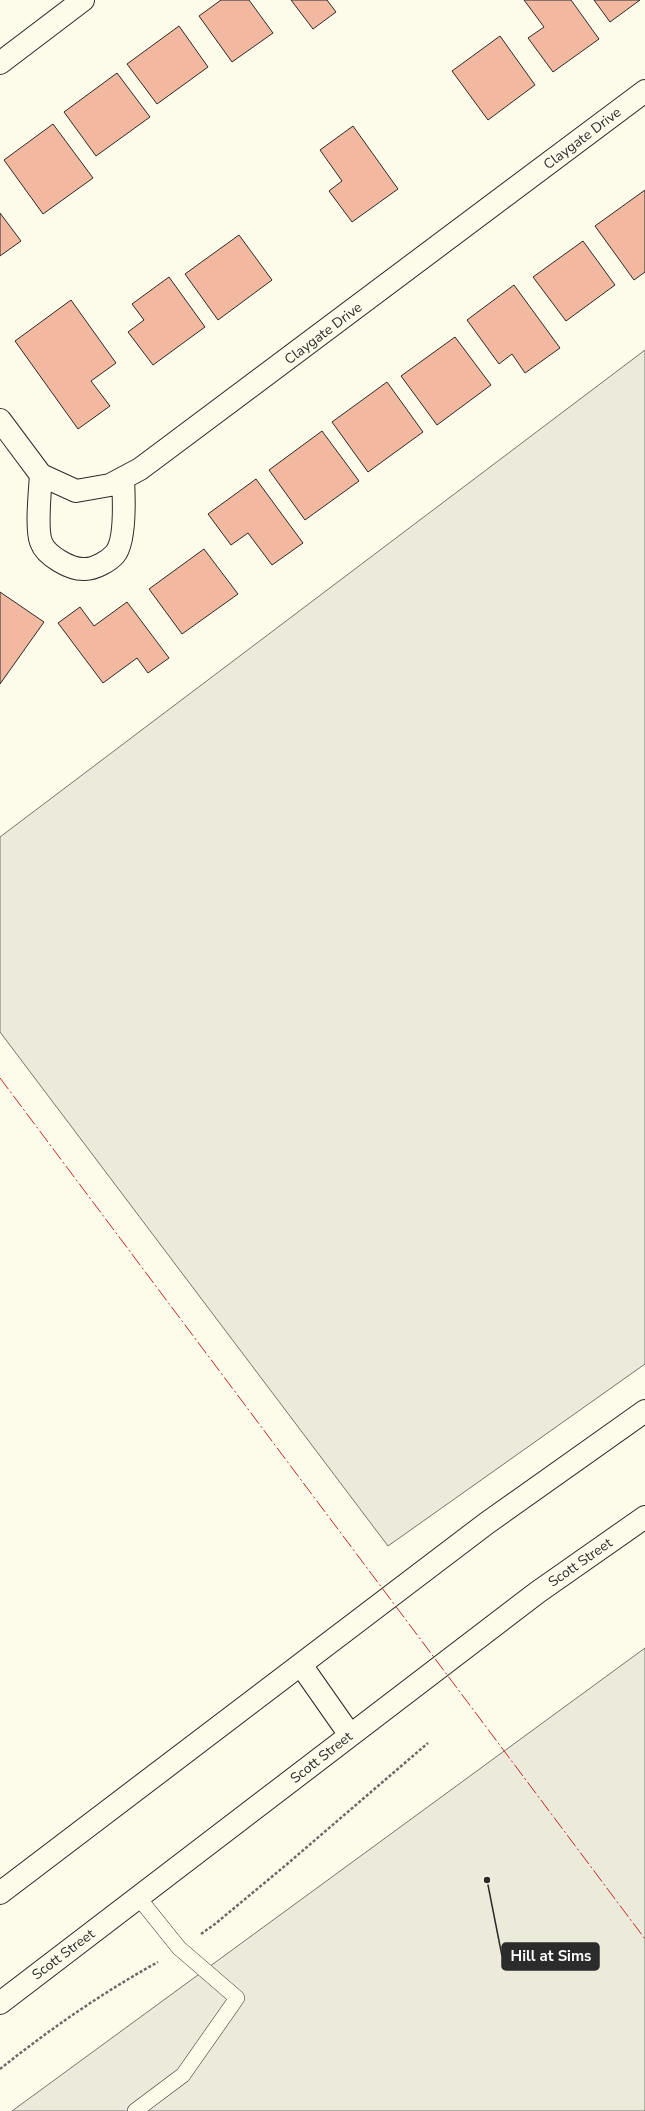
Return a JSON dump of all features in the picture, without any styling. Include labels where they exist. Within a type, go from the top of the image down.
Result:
[{"type":"main road","points":[[0,63],[83,0]]},
{"type":"main road","name":"Claygate Drive","points":[[0,420],[41,475],[76,491],[110,485],[123,479],[140,469],[645,90]]},
{"type":"main road","points":[[41,475],[38,509],[41,542],[54,558],[66,565],[86,569],[102,564],[116,554],[125,513],[123,479]]},
{"type":"main road","points":[[0,1893],[487,1523],[645,1411]]},
{"type":"main road","name":"Scott Street","points":[[0,2002],[538,1592],[645,1517]]},
{"type":"main road","points":[[301,1665],[350,1735]]},
{"type":"lane","points":[[135,2111],[183,2075],[237,1998],[179,1948],[138,1897]]},
{"type":"path","points":[[0,2069],[47,2031],[114,1986],[161,1960],[215,1924],[428,1743]]},
{"type":"shaded area","points":[[645,350],[645,1364],[388,1546],[0,1032],[0,837]]},
{"type":"shaded area","points":[[645,1648],[645,2111],[12,2111]]},
{"type":"building","points":[[221,0],[249,0],[273,33],[232,62],[199,16]]},
{"type":"building","points":[[291,0],[327,0],[336,12],[313,29]]},
{"type":"building","points":[[524,0],[571,0],[599,39],[553,72],[528,38],[544,27]]},
{"type":"building","points":[[594,0],[640,0],[610,22]]},
{"type":"building","points":[[179,26],[208,67],[157,104],[127,64]]},
{"type":"building","points":[[500,36],[535,85],[488,120],[452,71]]},
{"type":"building","points":[[117,73],[150,117],[96,156],[64,112]]},
{"type":"building","points":[[53,124],[93,178],[43,214],[4,160]]},
{"type":"building","points":[[353,126],[398,189],[352,222],[329,191],[342,181],[320,150]]},
{"type":"building","points":[[645,190],[645,272],[634,280],[595,226]]},
{"type":"building","points":[[0,213],[21,241],[0,256]]},
{"type":"building","points":[[239,235],[272,280],[218,320],[185,274]]},
{"type":"building","points":[[583,241],[615,285],[566,321],[533,277]]},
{"type":"building","points":[[169,277],[205,327],[153,365],[128,332],[144,320],[132,304]]},
{"type":"building","points":[[514,285],[560,348],[525,373],[512,354],[499,364],[467,320]]},
{"type":"building","points":[[71,300],[116,363],[91,381],[110,406],[78,429],[15,341]]},
{"type":"building","points":[[455,337],[491,385],[437,425],[401,376]]},
{"type":"building","points":[[387,382],[423,432],[368,472],[332,422]]},
{"type":"building","points":[[322,431],[359,481],[305,520],[269,470]]},
{"type":"building","points":[[256,479],[303,543],[272,565],[248,533],[231,545],[208,514]]},
{"type":"building","points":[[204,549],[238,594],[182,634],[149,589]]},
{"type":"building","points":[[0,592],[44,622],[0,684]]},
{"type":"building","points":[[127,602],[169,658],[148,673],[137,658],[103,683],[58,623],[80,607],[94,626]]},
{"type":"power","points":[[0,1078],[645,1939]]},
{"type":"place","name":"Hill at Sims","points":[[487,1880]]}]
